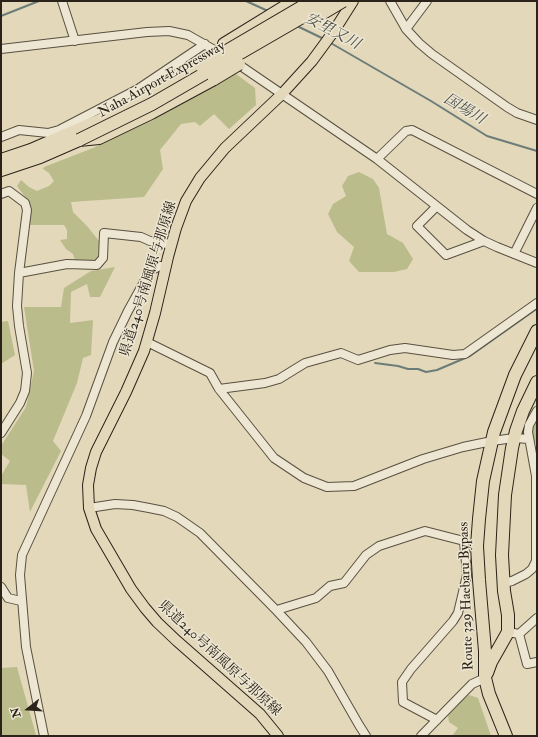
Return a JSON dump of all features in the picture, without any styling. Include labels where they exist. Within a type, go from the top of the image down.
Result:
[{"type":"highway","points":[[200,66],[213,52],[224,44],[294,1]]},
{"type":"highway","name":"Naha Airport Expressway","points":[[1,170],[147,96],[312,1]]},
{"type":"highway","name":"Naha Airport Expressway","points":[[1,160],[35,153],[79,140],[152,104],[330,1]]},
{"type":"highway","points":[[79,140],[99,138],[151,113],[208,82],[343,1]]},
{"type":"highway","name":"Route 329 Haebaru Bypass","points":[[506,736],[489,694],[485,678],[485,651],[479,580],[478,546],[481,500],[492,441],[509,388],[537,331]]},
{"type":"highway","points":[[514,633],[508,615],[504,583],[502,542],[504,507],[514,438],[523,411],[537,382]]},
{"type":"highway","name":"Route 329 Haebaru Bypass","points":[[485,678],[491,662],[514,633]]},
{"type":"main road","name":"県道240号南風原与那原線","points":[[278,736],[260,714],[177,641],[145,608],[131,589],[101,540],[89,508],[88,485],[93,460],[100,443],[134,377],[147,342],[173,241],[186,201],[200,178],[225,148],[303,72],[325,44],[354,1]]},
{"type":"street","points":[[62,1],[76,41]]},
{"type":"street","points":[[390,1],[406,29],[432,54],[517,112],[537,120]]},
{"type":"street","points":[[406,29],[427,1]]},
{"type":"street","points":[[1,49],[159,31],[188,35],[244,67],[377,159],[436,207],[484,240],[537,263]]},
{"type":"street","points":[[1,137],[19,130],[48,133],[59,130],[138,89],[205,44]]},
{"type":"street","points":[[377,159],[406,130],[412,130],[537,194]]},
{"type":"street","points":[[1,194],[9,191],[25,203],[27,210],[19,273],[17,306],[19,326],[26,360],[27,381],[20,403],[1,433]]},
{"type":"street","points":[[436,207],[417,226],[446,255],[484,240]]},
{"type":"street","points":[[514,254],[537,208]]},
{"type":"street","points":[[19,273],[67,264],[97,265],[103,258],[104,233],[141,237],[150,241],[167,244],[173,241]]},
{"type":"street","points":[[44,736],[26,647],[21,601],[20,566],[22,555],[86,416],[113,342],[128,311],[150,271],[160,266],[166,267]]},
{"type":"street","points":[[219,389],[266,383],[279,379],[305,363],[341,353],[358,360],[390,350],[405,348],[453,355],[465,354],[537,303]]},
{"type":"street","points":[[147,342],[210,373],[219,389],[274,458],[304,478],[327,487],[354,486],[423,459],[463,447],[492,441],[514,438],[529,438]]},
{"type":"street","points":[[504,583],[526,574],[532,569],[536,561],[536,476],[529,438],[529,425],[537,411]]},
{"type":"street","points":[[89,508],[115,504],[133,505],[164,511],[177,517],[200,533],[306,642],[328,671],[358,725],[366,736]]},
{"type":"street","points":[[277,611],[316,598],[330,586],[344,582],[366,555],[379,546],[425,531],[464,541],[466,575],[458,612],[453,621],[411,669],[402,682],[403,702],[437,720]]},
{"type":"street","points":[[1,587],[8,598],[21,601]]},
{"type":"street","points":[[537,618],[514,633],[527,664],[537,662]]},
{"type":"street","points":[[421,736],[472,684],[485,678]]},
{"type":"green space","points":[[236,74],[255,88],[256,105],[229,129],[214,114],[200,126],[195,122],[181,124],[160,150],[163,169],[144,197],[71,202],[73,212],[99,241],[98,257],[94,262],[75,261],[73,254],[66,249],[60,240],[67,239],[67,230],[64,225],[27,225],[28,201],[17,186],[21,180],[29,187],[37,191],[49,186],[54,181],[49,173],[43,169],[44,167],[93,148],[157,118]]},
{"type":"green space","points":[[359,172],[373,179],[379,188],[387,234],[403,243],[413,259],[407,269],[394,272],[359,272],[349,261],[354,247],[337,232],[328,214],[333,204],[346,196],[342,186],[348,176]]},
{"type":"green space","points":[[115,267],[100,297],[90,297],[87,284],[71,292],[70,323],[93,320],[91,355],[83,358],[77,383],[53,441],[61,451],[30,512],[26,485],[1,484],[1,476],[10,461],[1,454],[1,446],[26,407],[34,371],[24,307],[61,307],[64,288],[91,271]]},
{"type":"green space","points":[[8,321],[15,355],[1,364],[1,322]]},
{"type":"green space","points":[[537,420],[537,446],[531,432]]},
{"type":"green space","points":[[17,667],[36,736],[4,736],[1,734],[1,668]]},
{"type":"green space","points":[[469,695],[478,698],[491,736],[452,736],[458,728],[449,722],[448,715],[462,700]]},
{"type":"waterway","name":"安里又川","points":[[1,16],[39,1]]},
{"type":"waterway","name":"安里又川","points":[[246,1],[268,11]]},
{"type":"waterway","name":"安里又川","points":[[297,26],[324,39]]},
{"type":"waterway","name":"国場川","points":[[329,42],[431,101],[487,136],[537,151]]},
{"type":"waterway","points":[[375,363],[408,369],[418,369],[426,372],[437,370],[470,356],[535,310]]}]
